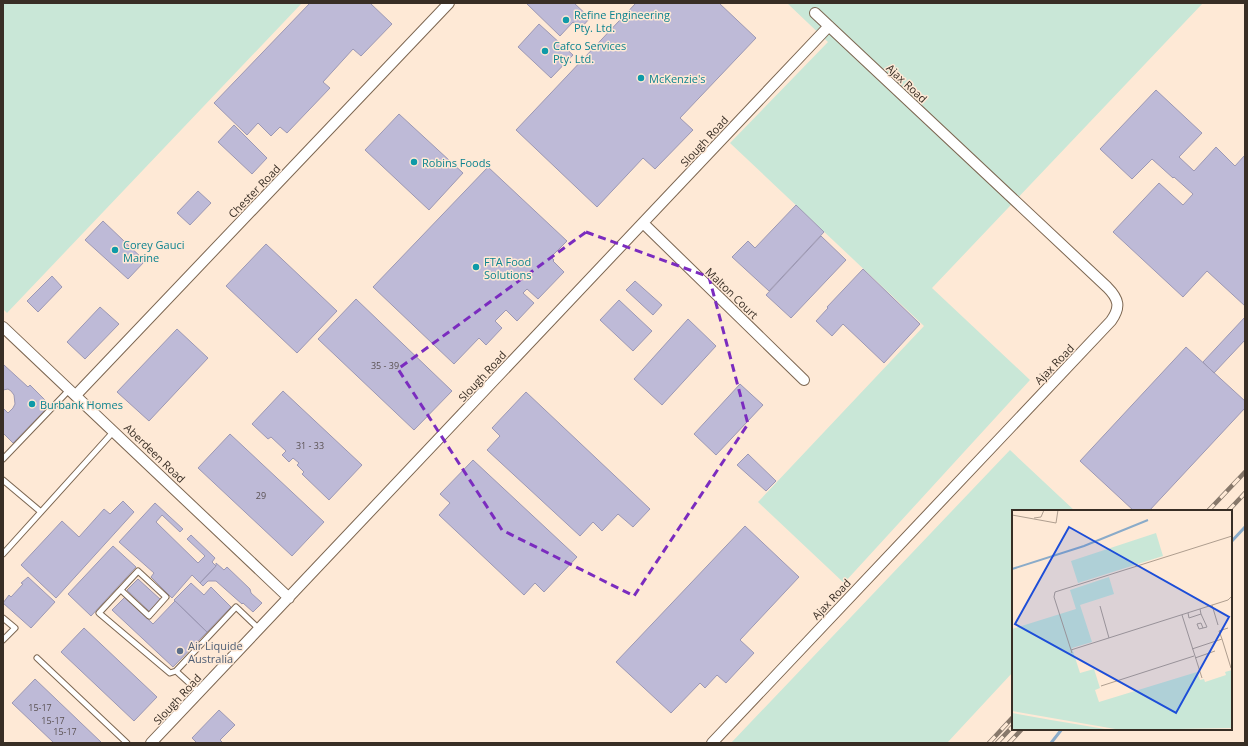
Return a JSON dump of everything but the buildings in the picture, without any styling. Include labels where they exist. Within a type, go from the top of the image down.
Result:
[{"type":"street","name":"Chester Road","points":[[73,392],[449,3]]},
{"type":"street","name":"Ajax Road","points":[[712,743],[1115,317],[1118,308],[1116,298],[1107,287],[815,13]]},
{"type":"street","name":"Slough Road","points":[[151,743],[829,26]]},
{"type":"street","name":"Malton Court","points":[[643,223],[804,380]]},
{"type":"street","name":"Aberdeen Road","points":[[3,327],[289,598]]},
{"type":"lane","points":[[3,459],[73,392]]},
{"type":"lane","points":[[3,554],[114,431]]},
{"type":"lane","points":[[3,480],[41,512]]},
{"type":"lane","points":[[121,590],[149,616],[166,597],[138,571],[99,613],[170,673],[176,671],[236,607],[259,629]]},
{"type":"lane","points":[[3,618],[15,628],[3,640]]},
{"type":"lane","points":[[37,658],[127,743]]},
{"type":"lane","points":[[176,671],[199,692]]},
{"type":"highlighted area","points":[[586,232],[709,277],[748,424],[634,596],[502,530],[398,369]]},
{"type":"green space","points":[[3,3],[302,3],[7,313],[3,309]]},
{"type":"green space","points":[[787,3],[1203,3],[932,288],[1030,380],[844,583],[758,502],[924,326],[730,143],[828,42]]},
{"type":"green space","points":[[1010,450],[1074,510],[1012,510],[1012,673],[947,743],[731,743]]},
{"type":"waterway","points":[[1232,541],[1245,527]]},
{"type":"waterway","points":[[1051,743],[1061,730]]},
{"type":"railway","points":[[1209,510],[1245,472]]},
{"type":"railway","points":[[1229,510],[1245,493]]},
{"type":"railway","points":[[989,743],[1012,718]]},
{"type":"railway","points":[[997,743],[1012,727]]},
{"type":"railway","points":[[1009,743],[1021,730]]},
{"type":"place","name":"Refine Engineering Pty. Ltd.","points":[[566,20]]},
{"type":"place","name":"Cafco Services Pty. Ltd.","points":[[545,51]]},
{"type":"place","name":"McKenzie's","points":[[641,78]]},
{"type":"place","name":"Robins Foods","points":[[414,162]]},
{"type":"place","name":"Corey Gauci Marine","points":[[115,250]]},
{"type":"place","name":"FTA Food Solutions","points":[[476,267]]},
{"type":"place","name":"Burbank Homes","points":[[32,404]]},
{"type":"place","name":"Air Liquide Australia","points":[[180,651]]}]
